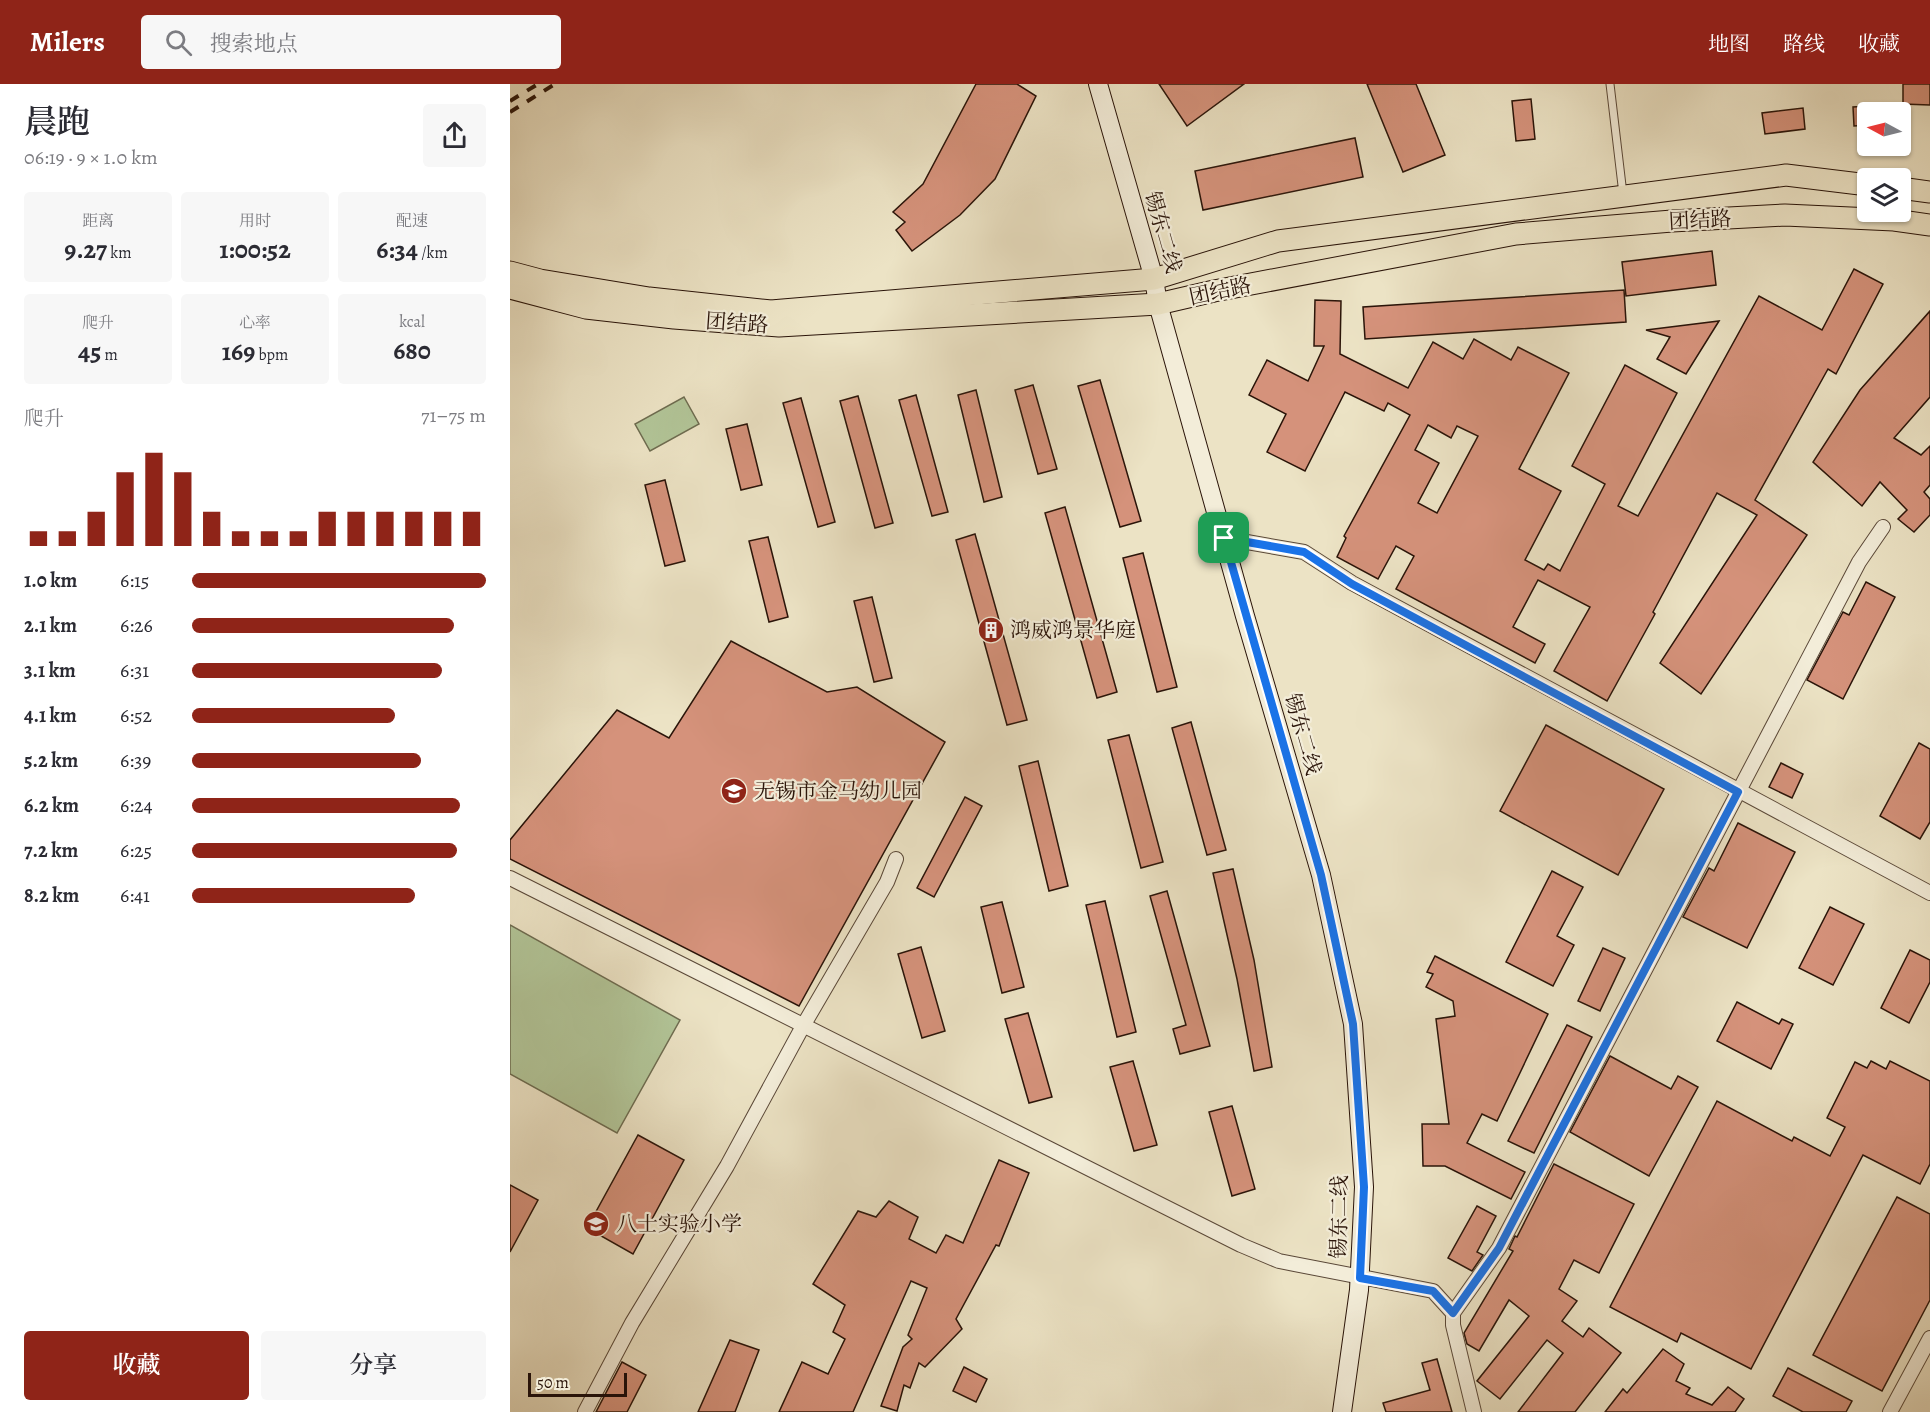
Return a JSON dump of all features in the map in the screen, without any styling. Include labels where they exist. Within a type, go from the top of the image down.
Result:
[{"type":"main road","name":"锡东二线","points":[[1098,84],[1154,279],[1158,304],[1321,875],[1353,1024],[1364,1187],[1360,1278],[1342,1412]]},
{"type":"main road","name":"团结路","points":[[510,272],[540,280],[649,298],[771,311],[1154,279],[1278,241],[1786,175],[1857,183]]},
{"type":"main road","points":[[1911,189],[1930,192]]},
{"type":"main road","name":"团结路","points":[[510,288],[586,308],[779,326],[1158,304],[1214,291],[1516,234],[1672,221],[1785,215],[1894,220],[1930,225]]},
{"type":"street","points":[[1474,1412],[1453,1325],[1453,1313],[1499,1248],[1858,562],[1883,527]]},
{"type":"street","points":[[1224,538],[1304,552],[1352,584],[1930,893]]},
{"type":"street","points":[[585,1412],[632,1323],[727,1166],[803,1026],[887,882],[896,859]]},
{"type":"street","points":[[510,878],[1241,1245],[1279,1261],[1433,1291],[1453,1313]]},
{"type":"street","points":[[1890,1412],[1930,1338]]},
{"type":"lane","points":[[1610,84],[1624,196]]},
{"type":"green space","points":[[684,397],[699,424],[650,451],[635,424]]},
{"type":"green space","points":[[510,925],[680,1020],[617,1133],[510,1074]]},
{"type":"building","points":[[976,84],[1017,84],[1036,96],[995,179],[960,215],[912,251],[896,230],[905,222],[893,212],[923,184]]},
{"type":"building","points":[[1159,84],[1244,84],[1187,126]]},
{"type":"building","points":[[1367,84],[1416,84],[1445,155],[1403,172]]},
{"type":"building","points":[[1903,84],[1930,84],[1930,105],[1903,102]]},
{"type":"building","points":[[1531,99],[1535,139],[1516,141],[1512,101]]},
{"type":"building","points":[[1853,107],[1857,107],[1857,126],[1854,126]]},
{"type":"building","points":[[1803,108],[1805,129],[1765,134],[1762,113]]},
{"type":"building","points":[[1355,138],[1363,177],[1203,210],[1195,171]]},
{"type":"building","points":[[1712,251],[1716,285],[1626,296],[1622,262]]},
{"type":"building","points":[[1854,269],[1883,284],[1836,374],[1828,369],[1755,500],[1807,535],[1701,694],[1660,663],[1757,515],[1717,493],[1607,701],[1554,671],[1590,607],[1538,580],[1513,627],[1545,644],[1535,663],[1396,589],[1414,556],[1396,546],[1378,579],[1337,557],[1346,538],[1344,536],[1410,415],[1388,403],[1384,411],[1345,392],[1305,471],[1267,452],[1286,414],[1249,395],[1267,360],[1308,381],[1324,346],[1314,346],[1315,300],[1341,301],[1340,354],[1408,388],[1433,342],[1463,359],[1474,339],[1511,360],[1518,347],[1569,373],[1519,469],[1561,491],[1525,560],[1544,570],[1548,564],[1560,571],[1605,484],[1572,466],[1625,365],[1677,393],[1618,506],[1638,516],[1759,296],[1822,330]],"holes":[[[1428,425],[1451,438],[1457,426],[1478,436],[1437,513],[1418,503],[1439,463],[1415,450]]]},
{"type":"building","points":[[1624,290],[1626,322],[1365,339],[1363,307]]},
{"type":"building","points":[[1930,311],[1930,397],[1894,438],[1921,455],[1930,446],[1930,485],[1924,492],[1930,499],[1930,515],[1914,532],[1898,519],[1907,510],[1880,482],[1862,506],[1813,462],[1860,390]]},
{"type":"building","points":[[1719,321],[1686,374],[1657,359],[1670,337],[1646,330]]},
{"type":"building","points":[[1100,380],[1141,521],[1120,527],[1078,386]]},
{"type":"building","points":[[1033,385],[1057,469],[1038,474],[1015,390]]},
{"type":"building","points":[[976,390],[1002,497],[984,502],[958,395]]},
{"type":"building","points":[[916,395],[948,512],[932,516],[899,400]]},
{"type":"building","points":[[858,396],[893,523],[875,528],[840,401]]},
{"type":"building","points":[[801,398],[835,522],[818,527],[783,403]]},
{"type":"building","points":[[747,424],[762,485],[741,490],[726,429]]},
{"type":"building","points":[[665,480],[685,561],[665,566],[645,485]]},
{"type":"building","points":[[1065,507],[1117,692],[1097,698],[1045,513]]},
{"type":"building","name":"鸿威鸿景华庭","points":[[975,534],[1027,720],[1007,725],[956,540]]},
{"type":"building","points":[[768,537],[788,617],[769,622],[749,541]]},
{"type":"building","points":[[1143,553],[1177,687],[1157,692],[1123,558]]},
{"type":"building","points":[[1866,582],[1895,597],[1843,699],[1807,680],[1843,612],[1849,615]]},
{"type":"building","points":[[872,597],[892,678],[874,682],[854,601]]},
{"type":"building","name":"无锡市金马幼儿园","points":[[731,641],[827,692],[857,687],[945,742],[799,1006],[510,859],[510,840],[617,710],[669,738]]},
{"type":"building","points":[[1191,722],[1226,850],[1207,855],[1172,728]]},
{"type":"building","points":[[1546,725],[1664,789],[1618,875],[1500,811]]},
{"type":"building","points":[[1129,735],[1163,862],[1141,868],[1108,740]]},
{"type":"building","points":[[1919,743],[1930,749],[1930,822],[1920,839],[1880,816]]},
{"type":"building","points":[[1038,761],[1068,886],[1049,891],[1019,766]]},
{"type":"building","points":[[1781,763],[1803,774],[1792,798],[1769,787]]},
{"type":"building","points":[[965,797],[982,806],[934,897],[917,888]]},
{"type":"building","points":[[1738,823],[1795,852],[1747,948],[1683,917],[1709,868],[1714,871]]},
{"type":"building","points":[[1233,869],[1254,960],[1272,1067],[1254,1071],[1237,979],[1213,873]]},
{"type":"building","points":[[1552,871],[1583,887],[1557,936],[1574,945],[1553,986],[1506,962]]},
{"type":"building","points":[[1167,891],[1210,1046],[1180,1054],[1173,1029],[1186,1025],[1150,896]]},
{"type":"building","points":[[1105,901],[1136,1032],[1117,1037],[1086,905]]},
{"type":"building","points":[[1002,902],[1024,987],[1002,993],[981,907]]},
{"type":"building","points":[[1830,907],[1864,924],[1833,985],[1799,968]]},
{"type":"building","points":[[921,947],[945,1031],[922,1038],[898,954]]},
{"type":"building","points":[[1603,948],[1625,958],[1600,1011],[1578,1001]]},
{"type":"building","points":[[1910,950],[1930,960],[1930,982],[1909,1023],[1881,1008]]},
{"type":"building","points":[[1435,956],[1548,1014],[1497,1121],[1482,1114],[1467,1143],[1525,1172],[1511,1199],[1445,1166],[1423,1166],[1422,1124],[1449,1124],[1436,1019],[1455,1016],[1453,1001],[1426,987],[1433,974],[1427,972]]},
{"type":"building","points":[[1737,1002],[1779,1024],[1782,1019],[1793,1024],[1771,1069],[1717,1041]]},
{"type":"building","points":[[1028,1013],[1052,1097],[1029,1103],[1005,1019]]},
{"type":"building","points":[[1567,1025],[1592,1037],[1534,1153],[1508,1141]]},
{"type":"building","points":[[1610,1056],[1671,1089],[1678,1076],[1698,1087],[1649,1176],[1570,1132]]},
{"type":"building","points":[[1133,1061],[1157,1145],[1134,1151],[1110,1067]]},
{"type":"building","points":[[1871,1061],[1886,1069],[1890,1061],[1930,1081],[1930,1164],[1920,1184],[1863,1155],[1751,1369],[1681,1333],[1677,1342],[1610,1307],[1717,1101],[1792,1141],[1794,1137],[1830,1156],[1845,1127],[1827,1118],[1855,1062],[1867,1068]]},
{"type":"building","points":[[1232,1106],[1255,1189],[1232,1196],[1209,1112]]},
{"type":"building","points":[[638,1135],[684,1160],[633,1254],[587,1228]]},
{"type":"building","points":[[999,1160],[1029,1173],[999,1246],[996,1245],[956,1319],[962,1329],[925,1367],[919,1363],[910,1388],[904,1385],[897,1411],[881,1406],[903,1347],[912,1339],[908,1335],[927,1288],[911,1281],[853,1412],[779,1412],[802,1362],[828,1374],[845,1339],[833,1332],[845,1305],[813,1284],[858,1211],[876,1217],[889,1201],[918,1217],[909,1239],[936,1253],[946,1235],[963,1243]]},
{"type":"building","points":[[1554,1164],[1634,1204],[1599,1273],[1574,1260],[1559,1289],[1577,1301],[1562,1321],[1583,1337],[1589,1328],[1621,1353],[1575,1412],[1518,1412],[1563,1353],[1547,1340],[1500,1399],[1477,1381],[1529,1316],[1509,1300],[1479,1351],[1467,1344],[1464,1333],[1513,1251],[1509,1249],[1515,1236],[1517,1237]]},
{"type":"building","points":[[510,1185],[538,1200],[510,1252]]},
{"type":"building","points":[[1897,1197],[1930,1214],[1930,1300],[1882,1391],[1813,1355]]},
{"type":"building","points":[[1477,1206],[1496,1216],[1477,1252],[1483,1255],[1472,1271],[1448,1258]]},
{"type":"building","points":[[730,1340],[759,1350],[735,1412],[698,1412]]},
{"type":"building","points":[[1663,1349],[1684,1364],[1676,1381],[1690,1388],[1686,1394],[1712,1405],[1728,1387],[1744,1399],[1735,1412],[1605,1412],[1623,1389],[1627,1393]]},
{"type":"building","points":[[1437,1359],[1452,1412],[1386,1412],[1383,1403],[1430,1390],[1422,1363]]},
{"type":"building","points":[[622,1362],[646,1375],[627,1412],[596,1412]]},
{"type":"building","points":[[964,1367],[987,1379],[976,1402],[953,1391]]},
{"type":"building","points":[[1788,1368],[1852,1401],[1846,1412],[1803,1412],[1773,1396]]},
{"type":"railway","points":[[510,101],[538,84]]},
{"type":"railway","points":[[510,112],[555,84]]},
{"type":"place","name":"鸿威鸿景华庭","points":[[991,630]]},
{"type":"place","name":"无锡市金马幼儿园","points":[[734,791]]},
{"type":"place","name":"八士实验小学","points":[[596,1224]]},
{"type":"route","points":[[1224,538],[1304,552],[1352,584],[1738,792],[1499,1248],[1453,1313],[1433,1291],[1360,1278],[1364,1187],[1353,1024],[1321,875],[1224,538]]}]
